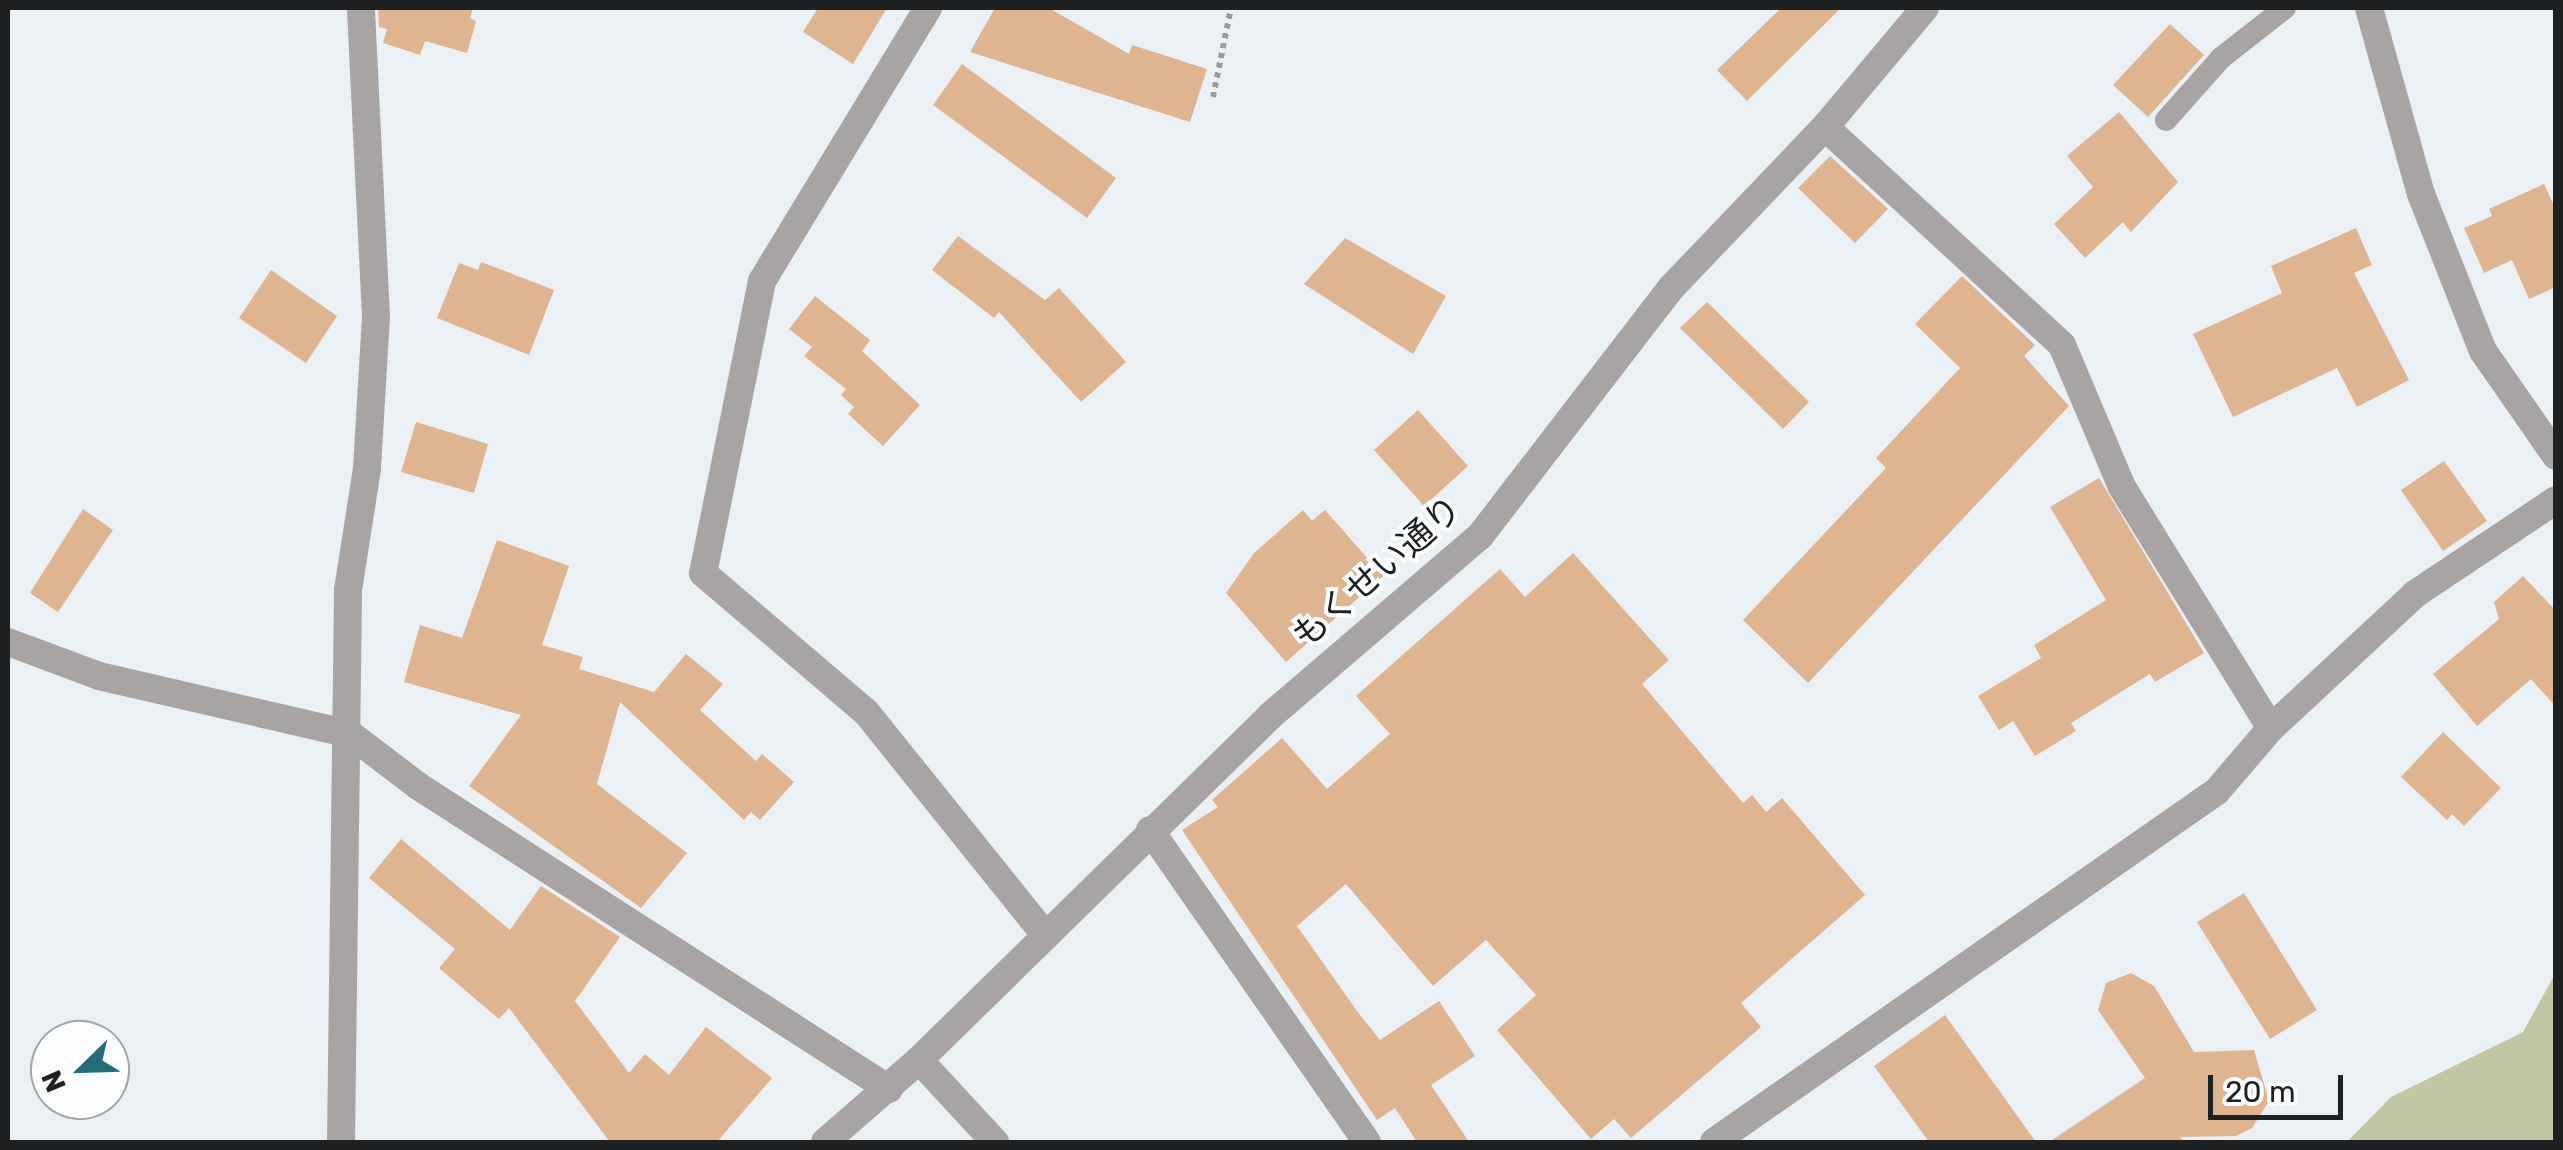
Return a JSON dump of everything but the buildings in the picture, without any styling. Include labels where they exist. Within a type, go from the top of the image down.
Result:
[{"type":"street","points":[[340,1142],[350,734],[348,590],[367,468],[376,317],[361,8]]},
{"type":"street","points":[[928,8],[762,281],[704,573],[866,712],[1046,936]]},
{"type":"street","name":"もくせい通り","points":[[825,1142],[889,1089],[1270,716],[1480,536],[1671,288],[1825,127],[1925,8]]},
{"type":"street","points":[[2369,8],[2421,194],[2483,351],[2556,456]]},
{"type":"street","points":[[1825,127],[2062,345],[2122,487],[2271,728]]},
{"type":"street","points":[[1714,1142],[2217,791],[2271,728],[2416,594],[2556,500]]},
{"type":"street","points":[[8,642],[99,676],[350,734],[418,786],[889,1089]]},
{"type":"street","points":[[1150,830],[1367,1142]]},
{"type":"street","points":[[919,1060],[995,1142]]},
{"type":"lane","points":[[2166,120],[2220,58],[2285,8]]},
{"type":"path","points":[[1213,97],[1231,8]]},
{"type":"green space","points":[[2555,974],[2555,1142],[2347,1142],[2391,1097],[2523,1032]]}]
